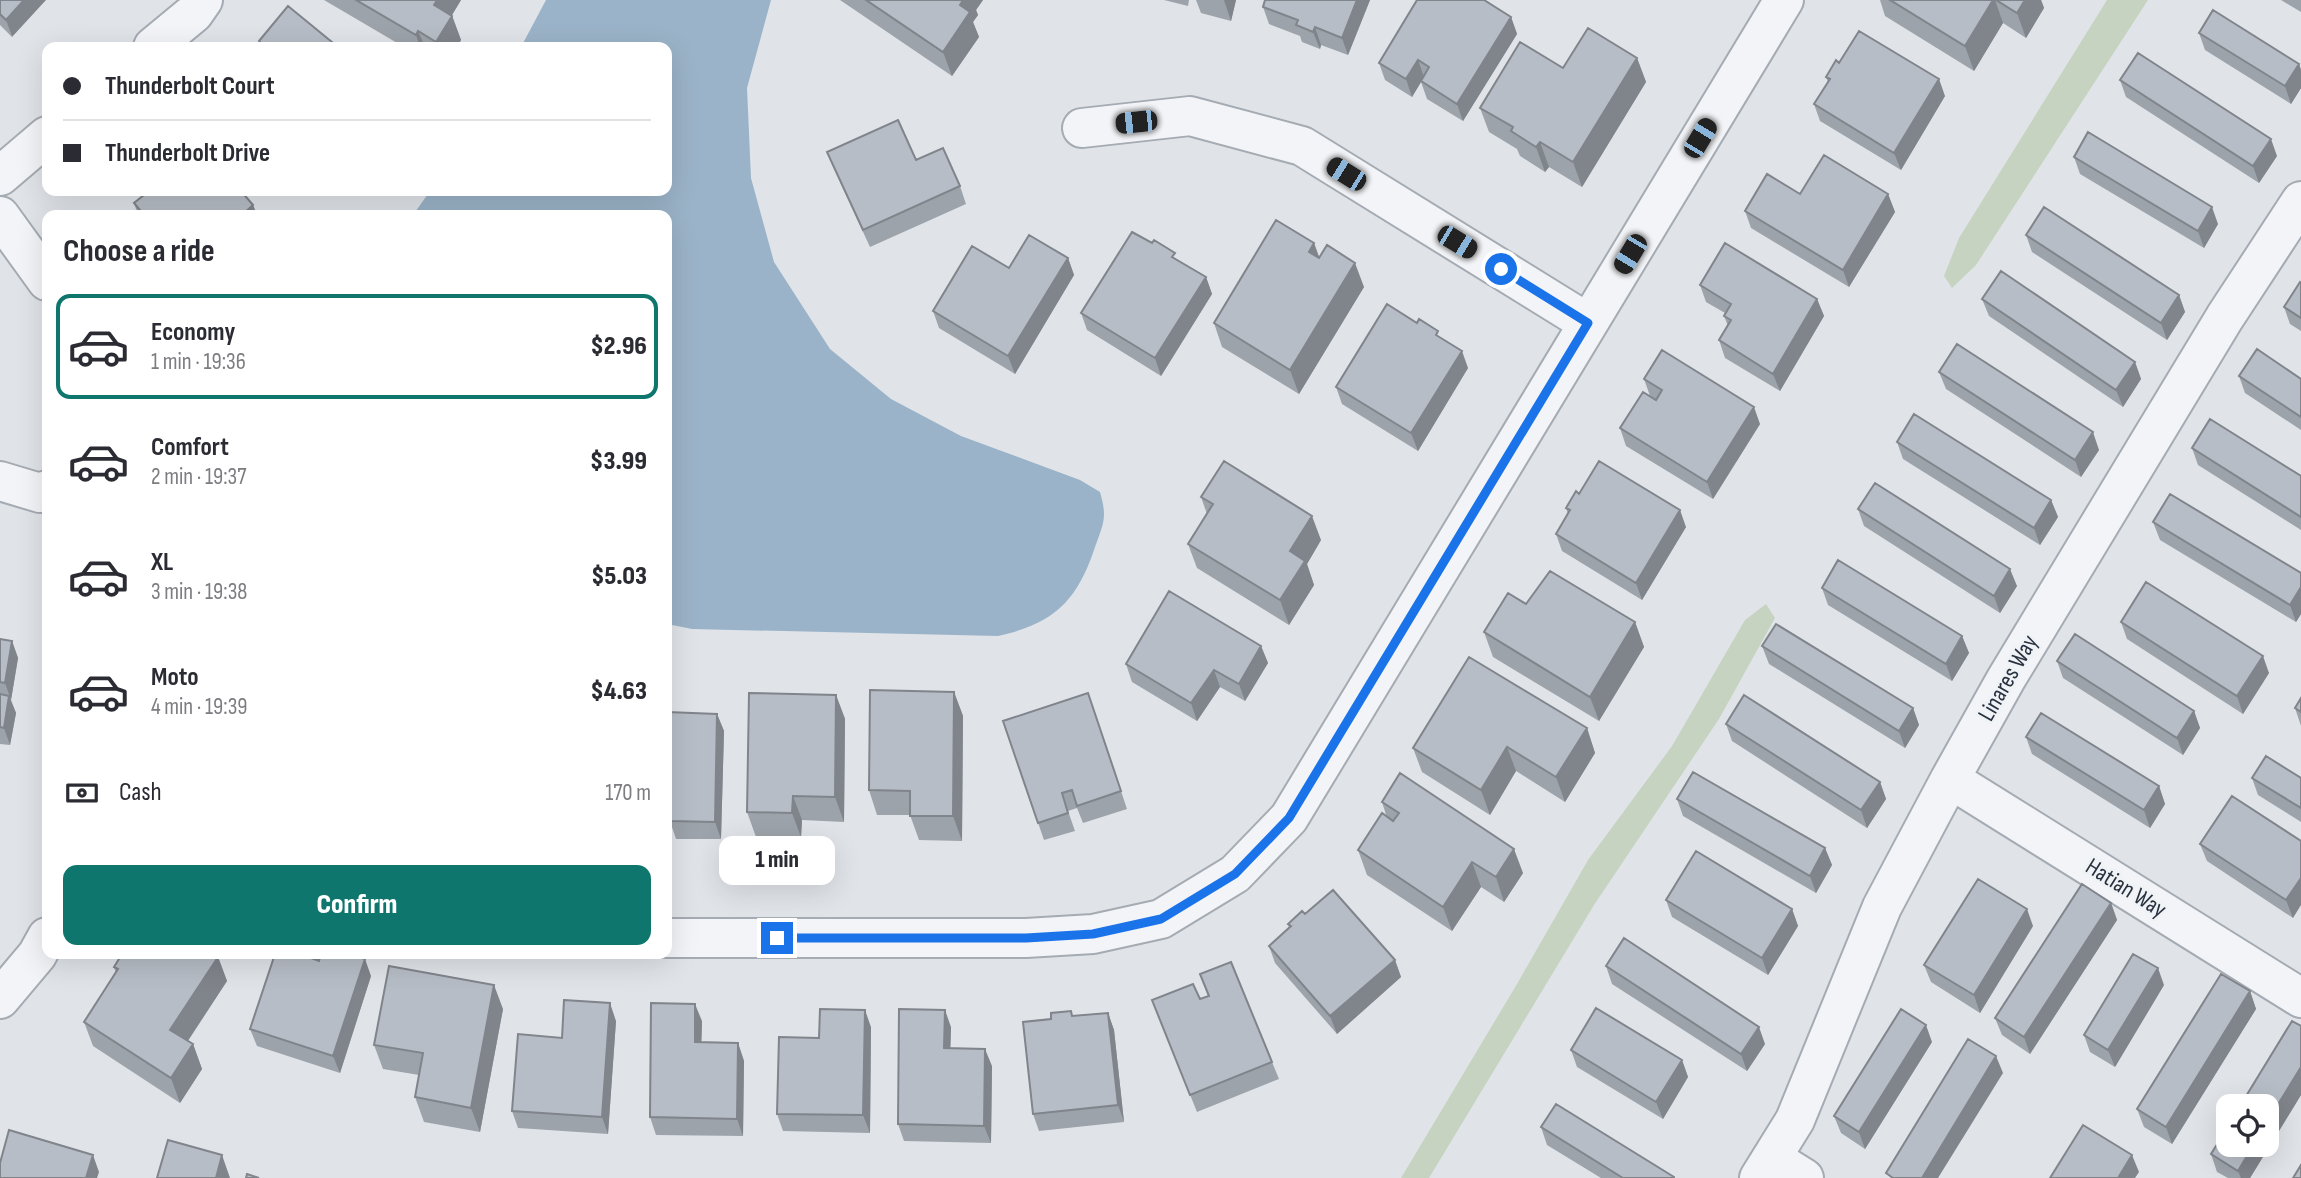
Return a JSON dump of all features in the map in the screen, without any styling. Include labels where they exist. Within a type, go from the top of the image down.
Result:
[{"type":"street","points":[[159,42],[194,13],[203,0]]},
{"type":"street","points":[[672,938],[1026,938],[1093,934],[1161,919],[1235,874],[1289,818],[1784,0]]},
{"type":"street","points":[[1082,128],[1190,116],[1302,146],[1588,323]]},
{"type":"street","points":[[0,176],[42,140]]},
{"type":"street","name":"Linares Way","points":[[1765,1168],[1795,1120],[1882,906],[1950,779],[2006,679],[2225,317],[2301,201]]},
{"type":"street","points":[[0,216],[42,274]]},
{"type":"street","points":[[0,481],[42,492]]},
{"type":"street","name":"Hatian Way","points":[[1950,779],[2301,998]]},
{"type":"street","points":[[0,999],[42,946]]},
{"type":"street","points":[[1765,1168],[1804,1178]]},
{"type":"green space","points":[[2107,0],[2148,0],[1976,265],[1952,288],[1944,276],[1959,238]]},
{"type":"green space","points":[[1766,604],[1775,618],[1719,719],[1594,905],[1429,1178],[1401,1178],[1588,860],[1672,746],[1745,620]]},
{"type":"water","points":[[546,0],[771,0],[747,88],[751,178],[774,262],[830,349],[891,399],[961,436],[1080,480],[1100,492],[1104,515],[1100,534],[1079,584],[1060,608],[1033,625],[998,636],[692,629],[672,625],[672,210],[417,210],[426,196],[672,196],[672,42],[524,42]]},
{"type":"building","points":[[0,0],[24,0],[6,20],[0,14]]},
{"type":"building","points":[[356,0],[437,0],[434,5],[452,16],[436,42],[418,31],[416,35]]},
{"type":"building","points":[[866,0],[963,0],[960,5],[970,12],[943,52]]},
{"type":"building","points":[[1265,0],[1357,0],[1342,38],[1315,27],[1313,32],[1296,25],[1298,20],[1263,7]]},
{"type":"building","points":[[1417,0],[1484,0],[1511,17],[1457,104],[1421,81],[1429,67],[1418,60],[1406,79],[1379,63]]},
{"type":"building","points":[[1890,0],[1993,0],[1965,46]]},
{"type":"building","points":[[1996,0],[2025,0],[2017,13]]},
{"type":"building","points":[[288,6],[332,42],[260,42]]},
{"type":"building","points":[[2213,10],[2299,64],[2285,86],[2199,33]]},
{"type":"building","points":[[1588,28],[1637,58],[1573,162],[1540,142],[1536,147],[1511,131],[1513,127],[1480,108],[1520,42],[1563,68]]},
{"type":"building","points":[[1859,31],[1939,79],[1894,153],[1814,104],[1830,79],[1826,77],[1836,60],[1839,63]]},
{"type":"building","points":[[2138,53],[2271,139],[2253,166],[2120,80]]},
{"type":"building","points":[[898,120],[916,160],[943,148],[960,186],[863,230],[827,152]]},
{"type":"building","points":[[2088,132],[2212,207],[2198,231],[2074,157]]},
{"type":"building","points":[[1824,155],[1888,194],[1843,270],[1745,211],[1767,174],[1800,194]]},
{"type":"building","points":[[143,196],[245,196],[253,205],[248,210],[140,210],[134,203]]},
{"type":"building","points":[[2044,207],[2179,295],[2161,323],[2026,235]]},
{"type":"building","points":[[1276,220],[1314,243],[1309,252],[1319,258],[1327,245],[1355,263],[1290,370],[1214,323]]},
{"type":"building","points":[[1132,232],[1152,243],[1154,240],[1175,253],[1172,257],[1206,277],[1155,358],[1081,313]]},
{"type":"building","points":[[1029,235],[1068,258],[1008,356],[933,311],[972,246],[1009,268]]},
{"type":"building","points":[[1725,243],[1817,299],[1773,374],[1719,340],[1731,320],[1724,316],[1731,304],[1700,285]]},
{"type":"building","points":[[2001,271],[2135,362],[2116,390],[1982,299]]},
{"type":"building","points":[[2301,283],[2301,318],[2284,307]]},
{"type":"building","points":[[1387,304],[1417,323],[1419,319],[1438,331],[1436,335],[1462,351],[1411,433],[1336,387]]},
{"type":"building","points":[[1957,344],[2093,432],[2075,460],[1939,372]]},
{"type":"building","points":[[2257,349],[2301,379],[2301,417],[2239,376]]},
{"type":"building","points":[[1662,350],[1754,407],[1707,482],[1620,428],[1643,392],[1656,400],[1662,390],[1644,379]]},
{"type":"building","points":[[1914,414],[2051,500],[2034,528],[1897,442]]},
{"type":"building","points":[[2210,419],[2301,476],[2301,517],[2192,448]]},
{"type":"building","points":[[1224,461],[1312,516],[1290,551],[1305,561],[1280,600],[1188,544],[1213,504],[1201,497]]},
{"type":"building","points":[[1599,461],[1680,510],[1636,583],[1556,534],[1570,510],[1566,508],[1576,491],[1579,494]]},
{"type":"building","points":[[1875,483],[2010,569],[1994,596],[1858,509]]},
{"type":"building","points":[[2170,494],[2301,573],[2301,587],[2290,605],[2153,522]]},
{"type":"building","points":[[1838,560],[1962,636],[1946,664],[1822,588]]},
{"type":"building","points":[[1550,571],[1635,622],[1590,697],[1484,632],[1508,593],[1526,604]]},
{"type":"building","points":[[2146,582],[2263,656],[2237,696],[2121,622]]},
{"type":"building","points":[[1169,591],[1261,646],[1239,684],[1214,670],[1191,703],[1126,664]]},
{"type":"building","points":[[1776,624],[1913,708],[1899,731],[1762,646]]},
{"type":"building","points":[[2075,634],[2194,711],[2177,738],[2057,661]]},
{"type":"building","points":[[0,639],[12,641],[5,683],[0,682]]},
{"type":"building","points":[[1469,657],[1587,728],[1556,777],[1507,747],[1481,790],[1413,748]]},
{"type":"building","points":[[870,690],[954,692],[953,816],[910,816],[910,791],[869,790]]},
{"type":"building","points":[[749,693],[836,695],[835,797],[793,796],[792,813],[747,812]]},
{"type":"building","points":[[1088,693],[1121,791],[1077,806],[1072,790],[1062,793],[1068,813],[1038,823],[1003,721]]},
{"type":"building","points":[[0,694],[9,696],[4,728],[0,727]]},
{"type":"building","points":[[1744,695],[1880,782],[1861,810],[1726,724]]},
{"type":"building","points":[[2301,698],[2301,712],[2295,708]]},
{"type":"building","points":[[672,712],[717,714],[715,822],[672,821]]},
{"type":"building","points":[[2041,713],[2159,786],[2144,810],[2026,737]]},
{"type":"building","points":[[2266,756],[2301,778],[2301,808],[2252,778]]},
{"type":"building","points":[[1693,772],[1825,848],[1810,876],[1677,799]]},
{"type":"building","points":[[1400,773],[1514,849],[1496,877],[1472,862],[1443,907],[1358,850],[1382,813],[1393,821],[1399,813],[1382,802]]},
{"type":"building","points":[[2232,796],[2301,841],[2301,878],[2286,900],[2200,844]]},
{"type":"building","points":[[1696,851],[1792,909],[1762,958],[1666,900]]},
{"type":"building","points":[[1978,879],[2027,909],[1974,995],[1924,965]]},
{"type":"building","points":[[2082,884],[2111,903],[2024,1037],[1995,1018]]},
{"type":"building","points":[[1333,890],[1395,960],[1330,1016],[1269,946],[1291,926],[1288,924],[1302,911],[1305,914]]},
{"type":"building","points":[[1624,938],[1759,1027],[1741,1054],[1606,966]]},
{"type":"building","points":[[2133,954],[2158,968],[2108,1050],[2084,1035]]},
{"type":"building","points":[[119,959],[217,959],[170,1030],[193,1044],[171,1078],[84,1022],[118,969],[114,967]]},
{"type":"building","points":[[273,959],[365,959],[333,1056],[250,1029]]},
{"type":"building","points":[[1231,962],[1272,1062],[1190,1095],[1152,1000],[1193,984],[1200,999],[1209,996],[1200,974]]},
{"type":"building","points":[[389,966],[494,985],[471,1108],[415,1097],[423,1053],[374,1045]]},
{"type":"building","points":[[2221,974],[2250,991],[2166,1127],[2137,1109]]},
{"type":"building","points":[[564,1000],[610,1003],[602,1117],[512,1111],[518,1034],[562,1038]]},
{"type":"building","points":[[651,1003],[695,1004],[695,1042],[738,1043],[737,1119],[650,1117]]},
{"type":"building","points":[[1596,1008],[1682,1060],[1656,1102],[1571,1050]]},
{"type":"building","points":[[820,1009],[865,1010],[863,1115],[777,1114],[779,1037],[819,1038]]},
{"type":"building","points":[[899,1009],[945,1010],[944,1048],[985,1049],[984,1126],[898,1124]]},
{"type":"building","points":[[1901,1009],[1926,1025],[1859,1132],[1834,1116]]},
{"type":"building","points":[[1071,1011],[1072,1016],[1108,1013],[1118,1105],[1033,1114],[1023,1022],[1051,1019],[1051,1013]]},
{"type":"building","points":[[2292,1021],[2301,1026],[2301,1067],[2279,1103],[2279,1094],[2247,1094]]},
{"type":"building","points":[[1968,1039],[1996,1056],[1922,1178],[1893,1178],[1886,1173]]},
{"type":"building","points":[[1556,1104],[1674,1178],[1623,1178],[1541,1127]]},
{"type":"building","points":[[2083,1125],[2132,1155],[2118,1178],[2050,1178]]},
{"type":"building","points":[[9,1130],[93,1155],[86,1178],[0,1178],[0,1163]]},
{"type":"building","points":[[168,1140],[222,1155],[216,1178],[157,1178]]},
{"type":"building","points":[[2216,1146],[2216,1157],[2246,1157],[2238,1171],[2211,1154]]},
{"type":"building","points":[[2301,1165],[2301,1178],[2293,1178]]},
{"type":"route","points":[[777,938],[1026,938],[1093,934],[1161,919],[1235,874],[1289,818],[1588,323],[1501,269]]}]
